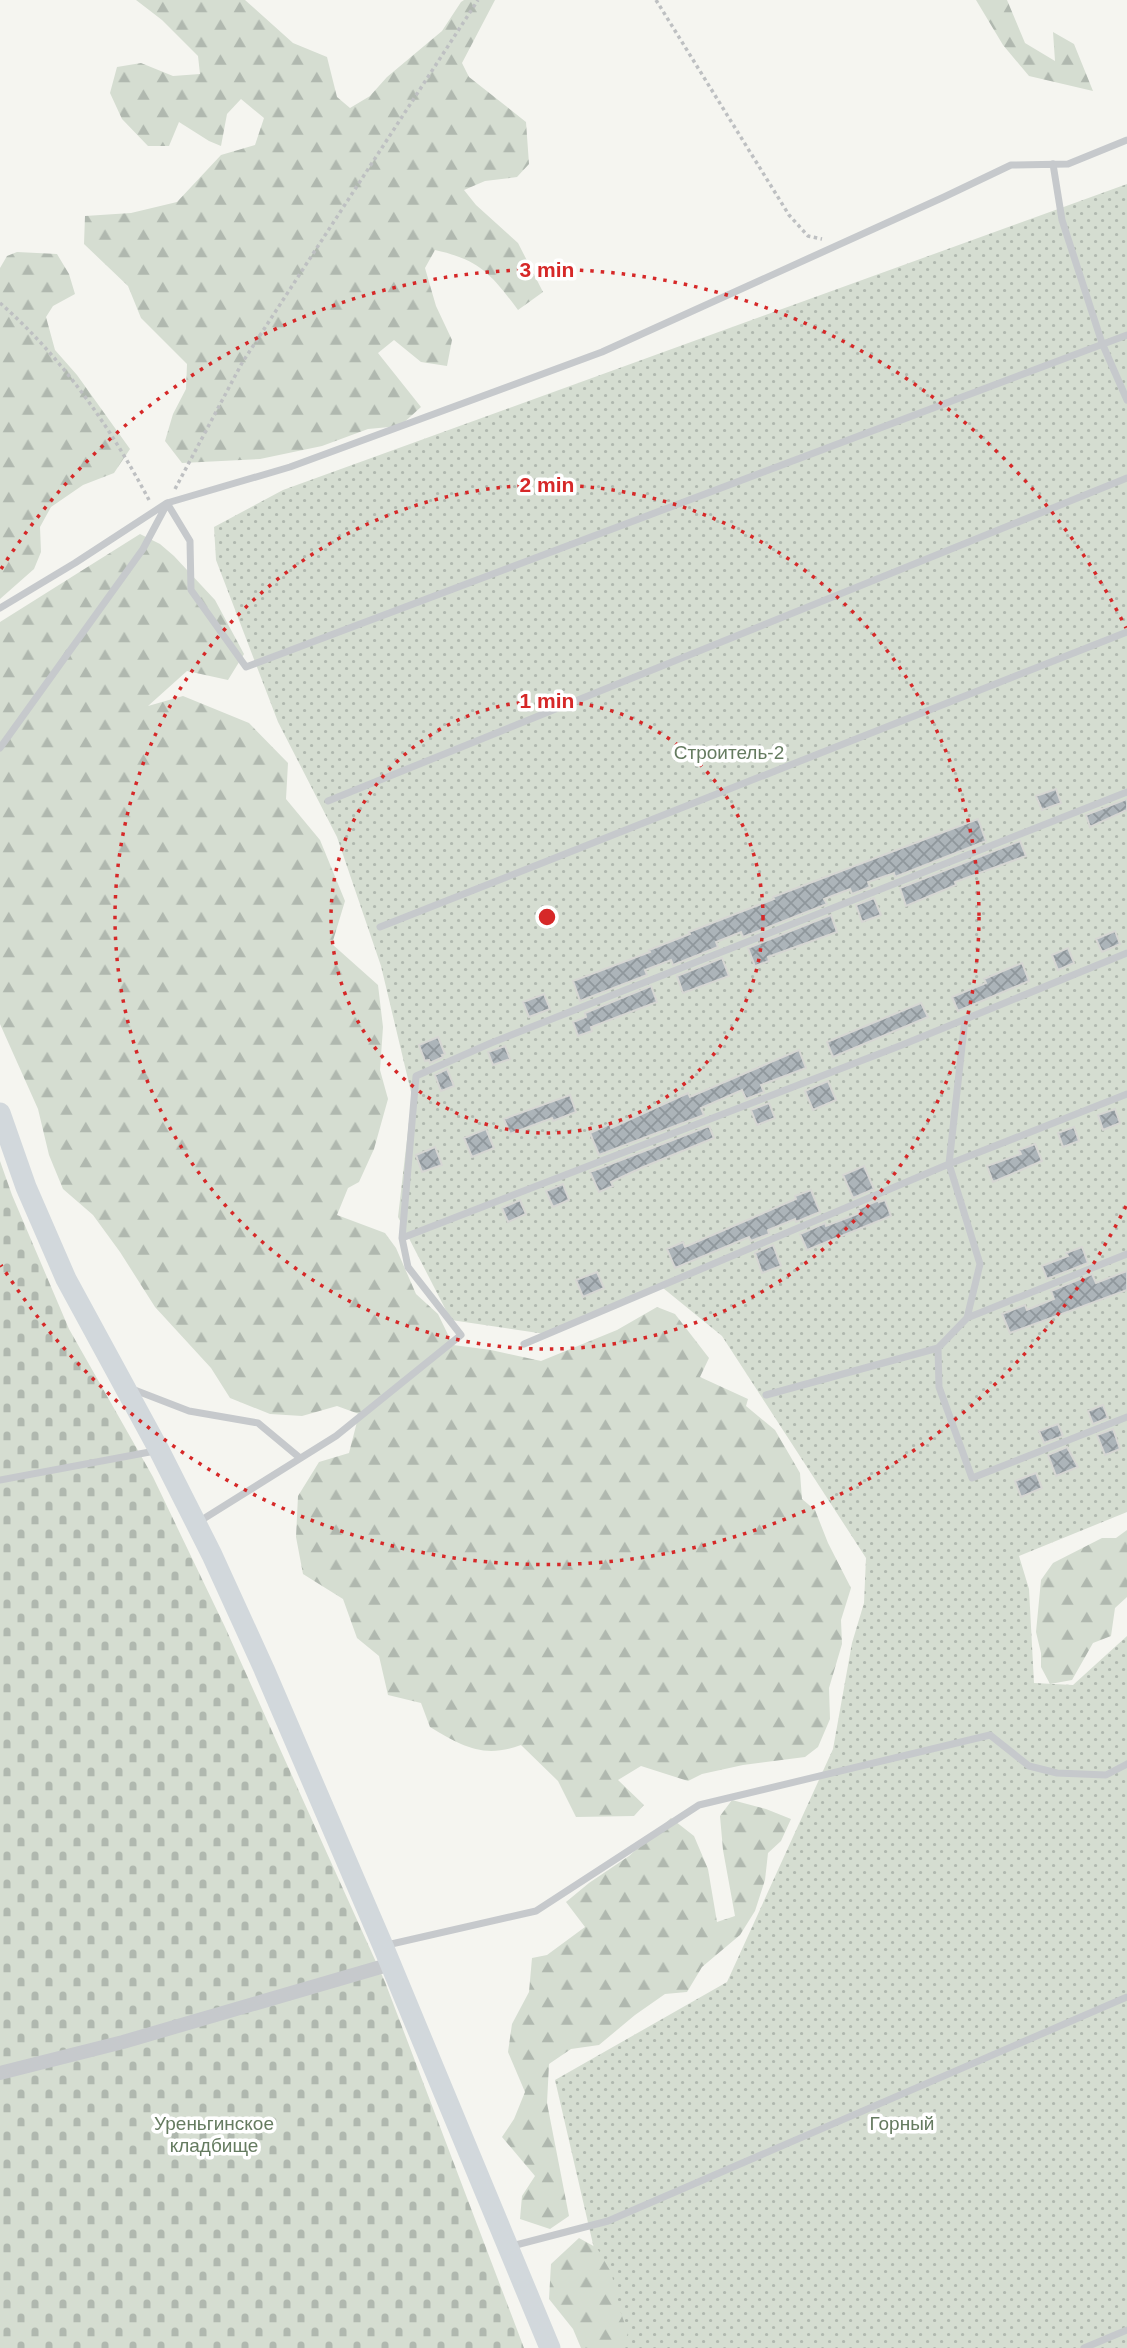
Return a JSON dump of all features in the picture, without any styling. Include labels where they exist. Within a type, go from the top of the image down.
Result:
[{"type":"main road","points":[[0,1113],[26,1187],[66,1279],[159,1450],[264,1669],[387,1955],[550,2348]]},
{"type":"street","points":[[0,2073],[123,2042],[387,1955]]},
{"type":"lane","points":[[0,608],[75,564],[167,503],[290,467],[602,352],[842,244],[1011,164],[1068,164],[1127,140]]},
{"type":"lane","points":[[1053,164],[1062,220],[1102,343],[1127,400]]},
{"type":"lane","points":[[167,503],[190,541],[191,590],[246,667],[1127,335]]},
{"type":"lane","points":[[328,802],[1127,478]]},
{"type":"lane","points":[[0,748],[143,550],[167,503]]},
{"type":"lane","points":[[380,927],[1127,632]]},
{"type":"lane","points":[[196,1524],[336,1436],[461,1335],[408,1267],[402,1238],[416,1076],[504,1038],[1127,793]]},
{"type":"lane","points":[[402,1238],[965,1019],[1127,953]]},
{"type":"lane","points":[[965,1019],[949,1164],[980,1264],[967,1318]]},
{"type":"lane","points":[[524,1344],[949,1164],[1127,1094]]},
{"type":"lane","points":[[766,1395],[939,1348],[967,1318],[1127,1254]]},
{"type":"lane","points":[[939,1348],[939,1387],[972,1478],[1127,1417]]},
{"type":"lane","points":[[125,1387],[189,1411],[258,1423],[300,1458]]},
{"type":"lane","points":[[0,1480],[159,1450]]},
{"type":"lane","points":[[387,1955],[536,1911],[699,1805],[990,1735],[1029,1766],[1057,1773],[1107,1775],[1127,1764]]},
{"type":"lane","points":[[508,2247],[608,2221],[1127,1997]]},
{"type":"lane","points":[[1084,2348],[1127,2330]]},
{"type":"path","points":[[167,503],[243,363],[478,0]]},
{"type":"path","points":[[656,0],[789,215],[808,236],[842,244]]},
{"type":"path","points":[[0,303],[26,326],[78,387],[132,467],[155,511]]},
{"type":"green space","points":[[136,0],[245,0],[293,43],[327,57],[337,97],[350,108],[370,96],[387,77],[442,31],[461,2],[495,0],[462,63],[469,77],[526,122],[529,164],[517,177],[485,181],[464,190],[476,205],[518,243],[543,292],[518,310],[483,270],[463,259],[435,250],[425,268],[436,306],[452,340],[447,366],[421,362],[394,340],[378,353],[421,407],[400,426],[368,429],[322,446],[260,459],[182,463],[165,441],[173,414],[186,389],[187,364],[141,318],[128,286],[84,244],[85,216],[131,213],[177,202],[221,155],[255,145],[264,118],[241,99],[227,114],[221,146],[179,122],[169,146],[148,146],[122,119],[110,93],[117,67],[141,63],[173,76],[200,74],[198,56],[162,20]]},
{"type":"green space","points":[[976,0],[1007,0],[1025,43],[1055,61],[1053,32],[1074,44],[1093,91],[1029,76],[1003,45]]},
{"type":"green space","name":"Строитель-2","points":[[1127,184],[1127,1512],[1019,1556],[1029,1589],[1034,1683],[1073,1685],[1127,1636],[1127,2348],[617,2348],[555,2080],[727,1982],[833,1749],[852,1643],[864,1603],[866,1558],[722,1336],[663,1288],[545,1334],[451,1320],[398,1217],[412,1096],[381,966],[337,837],[278,722],[216,560],[214,527],[283,490]]},
{"type":"green space","points":[[17,252],[57,254],[69,274],[75,294],[53,306],[46,317],[55,350],[77,375],[130,449],[114,473],[83,485],[51,507],[40,527],[41,552],[34,569],[0,599],[0,268],[7,256]]},
{"type":"green space","points":[[140,534],[160,544],[174,556],[215,600],[244,654],[228,680],[187,671],[148,706],[183,696],[249,723],[288,763],[286,799],[320,840],[345,901],[332,944],[378,985],[383,1027],[380,1070],[388,1099],[374,1149],[359,1182],[348,1188],[337,1215],[385,1233],[396,1248],[416,1294],[438,1314],[453,1345],[541,1361],[617,1330],[657,1307],[675,1314],[709,1358],[700,1377],[748,1399],[746,1406],[775,1430],[800,1473],[802,1499],[815,1510],[851,1588],[841,1620],[842,1644],[829,1688],[830,1719],[818,1747],[805,1757],[743,1765],[702,1774],[688,1781],[641,1766],[618,1780],[644,1805],[634,1816],[576,1817],[558,1781],[521,1745],[495,1751],[463,1745],[430,1727],[421,1703],[388,1695],[379,1656],[357,1638],[343,1599],[303,1574],[296,1537],[298,1496],[319,1462],[349,1453],[359,1414],[337,1406],[302,1416],[270,1414],[230,1398],[211,1368],[155,1307],[93,1215],[63,1189],[49,1155],[38,1109],[0,1024],[0,622]]},
{"type":"green space","name":"Уреньгинское кладбище","points":[[0,1161],[69,1329],[153,1477],[225,1627],[385,1982],[524,2348],[0,2348]]},
{"type":"green space","points":[[1127,1530],[1127,1597],[1115,1608],[1111,1636],[1093,1643],[1072,1680],[1050,1684],[1041,1667],[1036,1632],[1041,1580],[1053,1563],[1102,1538],[1116,1538]]},
{"type":"green space","points":[[732,1800],[791,1819],[781,1841],[768,1853],[765,1880],[755,1911],[740,1935],[702,1967],[687,1992],[665,1994],[599,2045],[571,2049],[549,2064],[547,2103],[569,2216],[550,2229],[520,2219],[522,2196],[535,2176],[502,2137],[514,2119],[525,2092],[508,2052],[512,2024],[529,1992],[532,1958],[547,1955],[585,1927],[566,1902],[629,1856],[671,1818],[694,1836],[708,1869],[717,1922],[735,1916],[720,1816]]},
{"type":"green space","points":[[579,2238],[597,2248],[612,2274],[616,2299],[628,2333],[622,2348],[581,2348],[573,2329],[549,2299],[551,2264]]},
{"type":"building","points":[[1056,789],[1061,803],[1042,810],[1036,796]]},
{"type":"building","points":[[1127,799],[1127,810],[1090,827],[1086,815]]},
{"type":"building","points":[[978,819],[986,841],[895,877],[894,873],[868,882],[870,887],[852,894],[850,889],[824,899],[827,904],[743,937],[741,932],[716,942],[718,947],[673,965],[671,960],[645,970],[647,975],[580,1001],[573,981],[650,952],[649,950],[690,934],[689,932],[774,899],[773,897]]},
{"type":"building","points":[[1020,841],[1026,856],[955,882],[956,885],[906,906],[900,888]]},
{"type":"building","points":[[874,898],[881,915],[862,922],[856,905]]},
{"type":"building","points":[[831,915],[837,932],[768,957],[769,961],[755,966],[748,948]]},
{"type":"building","points":[[1115,931],[1120,944],[1102,952],[1096,939]]},
{"type":"building","points":[[1068,948],[1074,963],[1058,970],[1052,955]]},
{"type":"building","points":[[722,958],[729,976],[683,993],[677,976]]},
{"type":"building","points":[[1022,963],[1029,981],[958,1011],[952,997],[986,983],[984,979]]},
{"type":"building","points":[[651,986],[657,1002],[591,1027],[592,1031],[578,1036],[573,1022],[586,1017],[585,1013]]},
{"type":"building","points":[[544,994],[550,1009],[529,1017],[523,1002]]},
{"type":"building","points":[[921,1003],[928,1017],[833,1057],[827,1042]]},
{"type":"building","points":[[438,1037],[445,1054],[430,1063],[429,1060],[425,1061],[419,1045]]},
{"type":"building","points":[[505,1046],[510,1059],[493,1065],[488,1052]]},
{"type":"building","points":[[799,1050],[806,1068],[761,1085],[764,1092],[746,1099],[742,1090],[701,1108],[704,1115],[599,1155],[590,1133],[610,1124],[611,1128],[688,1093],[690,1097]]},
{"type":"building","points":[[447,1069],[454,1086],[441,1091],[435,1075]]},
{"type":"building","points":[[828,1081],[836,1100],[813,1110],[805,1091]]},
{"type":"building","points":[[570,1095],[576,1112],[510,1134],[504,1119]]},
{"type":"building","points":[[769,1103],[775,1118],[757,1125],[751,1110]]},
{"type":"building","points":[[1115,1109],[1120,1123],[1103,1130],[1098,1115]]},
{"type":"building","points":[[709,1126],[714,1138],[611,1182],[613,1186],[599,1192],[590,1172]]},
{"type":"building","points":[[1074,1127],[1079,1141],[1063,1147],[1058,1133]]},
{"type":"building","points":[[486,1129],[494,1148],[472,1157],[464,1138]]},
{"type":"building","points":[[1035,1144],[1042,1161],[993,1182],[987,1166],[1021,1154],[1019,1150]]},
{"type":"building","points":[[435,1147],[442,1165],[422,1172],[416,1155]]},
{"type":"building","points":[[864,1166],[874,1189],[853,1198],[843,1175]]},
{"type":"building","points":[[563,1184],[569,1200],[553,1207],[546,1191]]},
{"type":"building","points":[[811,1190],[820,1212],[796,1222],[795,1219],[768,1230],[769,1234],[751,1241],[749,1237],[675,1268],[667,1249],[683,1242],[685,1247]]},
{"type":"building","points":[[520,1200],[526,1214],[508,1222],[502,1208]]},
{"type":"building","points":[[885,1200],[891,1216],[807,1250],[800,1234],[825,1223],[826,1226],[860,1213],[858,1209]]},
{"type":"building","points":[[773,1245],[781,1266],[762,1273],[755,1253]]},
{"type":"building","points":[[1082,1247],[1088,1263],[1047,1279],[1042,1266],[1068,1256],[1066,1253]]},
{"type":"building","points":[[1127,1271],[1127,1290],[1010,1333],[1002,1314],[1025,1305],[1027,1310],[1054,1299],[1051,1291],[1092,1274],[1096,1283]]},
{"type":"building","points":[[597,1272],[604,1288],[583,1297],[576,1280]]},
{"type":"building","points":[[1103,1405],[1108,1418],[1093,1424],[1088,1411]]},
{"type":"building","points":[[1058,1424],[1063,1436],[1044,1443],[1039,1431]]},
{"type":"building","points":[[1113,1429],[1120,1449],[1105,1455],[1097,1435]]},
{"type":"building","points":[[1067,1447],[1078,1467],[1056,1476],[1048,1455]]},
{"type":"building","points":[[1036,1473],[1042,1488],[1021,1497],[1015,1481]]},
{"type":"park label","name":"Горный","points":[[902,2123]]}]
